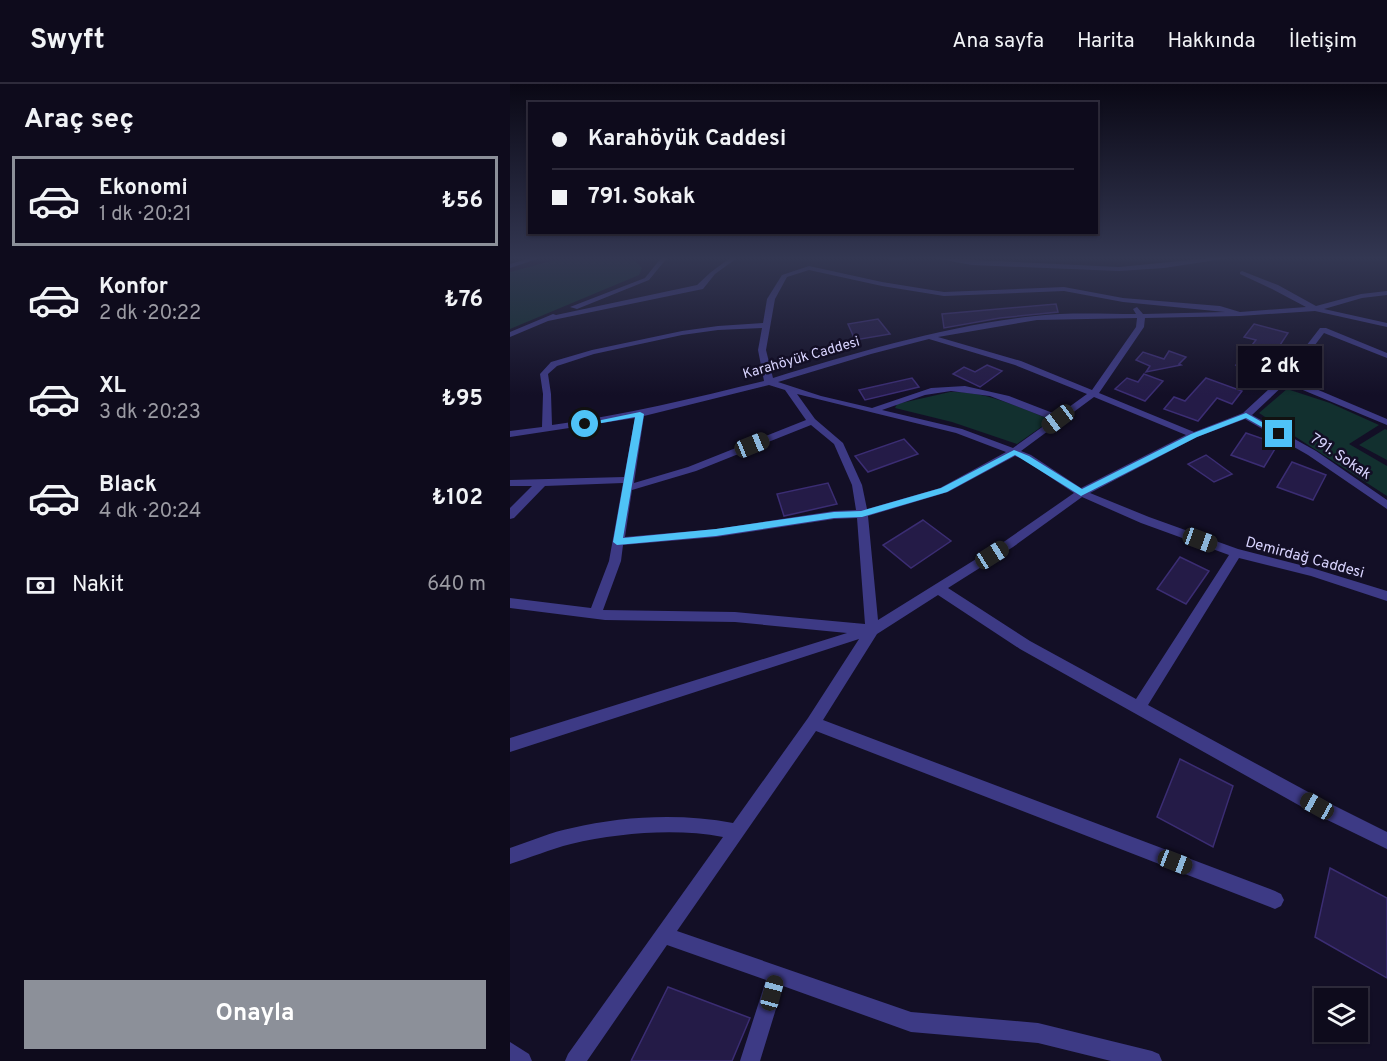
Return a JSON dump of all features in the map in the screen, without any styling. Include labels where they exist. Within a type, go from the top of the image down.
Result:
[{"type":"street","points":[[510,335],[586,304]]},
{"type":"street","points":[[547,319],[617,304]]},
{"type":"street","points":[[769,382],[762,350],[770,304]]},
{"type":"street","points":[[617,542],[716,533],[834,515],[862,514],[944,490],[1014,452],[1098,390],[1140,327],[1141,316],[1134,304]]},
{"type":"street","points":[[1165,304],[1220,308],[1240,314]]},
{"type":"street","points":[[1305,304],[1315,309],[1387,326]]},
{"type":"street","name":"Karahöyük Caddesi","points":[[510,434],[640,414],[769,382],[929,337],[1037,318],[1240,314],[1315,309],[1334,304]]},
{"type":"street","points":[[1315,309],[1323,330],[1387,356]]},
{"type":"street","points":[[547,429],[547,394],[544,374],[554,364],[592,352],[682,333],[766,325]]},
{"type":"street","points":[[510,745],[872,630],[1009,544],[1081,493],[1194,435],[1246,415],[1286,379],[1323,330]]},
{"type":"street","points":[[929,337],[1018,363],[1194,435]]},
{"type":"street","points":[[1286,379],[1387,422]]},
{"type":"street","name":"Demirdağ Caddesi","points":[[769,382],[873,411],[959,431],[1026,457],[1081,493],[1145,520],[1236,553],[1312,572],[1387,596]]},
{"type":"street","points":[[575,1061],[813,723],[872,630],[862,514],[856,485],[838,443],[812,421],[788,388]]},
{"type":"street","points":[[873,411],[902,399],[963,388],[1000,395],[1058,419]]},
{"type":"street","points":[[595,614],[615,561],[640,414]]},
{"type":"street","name":"791. Sokak","points":[[1246,415],[1312,453],[1387,505]]},
{"type":"street","points":[[510,483],[628,484],[692,469],[812,421]]},
{"type":"street","points":[[510,515],[543,482]]},
{"type":"street","points":[[1139,707],[1236,553]]},
{"type":"street","points":[[939,589],[1025,645],[1317,806],[1387,841]]},
{"type":"street","points":[[510,603],[595,614],[735,617],[872,630]]},
{"type":"street","points":[[813,723],[1275,900]]},
{"type":"street","points":[[510,855],[579,834],[660,826],[714,826],[737,832]]},
{"type":"street","points":[[664,935],[911,1023],[1038,1034],[1152,1061]]},
{"type":"street","points":[[750,1061],[777,976]]},
{"type":"street","points":[[510,1052],[522,1061]]},
{"type":"green space","points":[[510,304],[571,304],[510,329]]},
{"type":"green space","points":[[1287,389],[1330,403],[1379,425],[1349,444],[1387,466],[1387,496],[1259,413]]},
{"type":"green space","points":[[950,392],[990,397],[1051,420],[1017,444],[952,422],[895,408],[897,404]]},
{"type":"green space","points":[[1385,429],[1387,430],[1387,460],[1359,445]]},
{"type":"building","points":[[1056,304],[1058,312],[1000,318],[944,328],[942,314]]},
{"type":"building","points":[[878,319],[890,334],[855,340],[848,324]]},
{"type":"building","points":[[1254,324],[1288,333],[1272,357],[1281,360],[1270,375],[1236,365],[1256,340],[1244,337]]},
{"type":"building","points":[[1169,351],[1186,357],[1179,364],[1181,365],[1146,372],[1150,366],[1136,360],[1143,352],[1164,359]]},
{"type":"building","points":[[987,365],[1002,371],[980,387],[953,374],[964,367],[975,372]]},
{"type":"building","points":[[1144,374],[1163,381],[1145,401],[1115,389],[1127,378],[1138,382]]},
{"type":"building","points":[[912,378],[919,387],[865,400],[859,390]]},
{"type":"building","points":[[1206,378],[1242,391],[1232,404],[1217,398],[1198,421],[1164,409],[1174,397],[1185,401]]},
{"type":"building","points":[[1246,433],[1278,444],[1264,467],[1231,455]]},
{"type":"building","points":[[904,439],[918,454],[868,472],[855,456]]},
{"type":"building","points":[[1206,455],[1232,474],[1214,482],[1188,464]]},
{"type":"building","points":[[1292,462],[1326,475],[1313,500],[1277,487]]},
{"type":"building","points":[[828,483],[837,504],[784,516],[777,494]]},
{"type":"building","points":[[923,520],[951,541],[911,568],[883,545]]},
{"type":"building","points":[[1180,557],[1209,571],[1186,604],[1157,589]]},
{"type":"building","points":[[1180,759],[1233,786],[1213,847],[1157,817]]},
{"type":"building","points":[[1330,868],[1387,898],[1387,978],[1315,937]]},
{"type":"building","points":[[668,987],[750,1018],[732,1061],[631,1061]]},
{"type":"route","points":[[585,424],[640,414],[617,542],[716,533],[834,515],[862,514],[944,490],[1014,452],[1026,457],[1081,493],[1194,435],[1246,415],[1279,434]]}]
